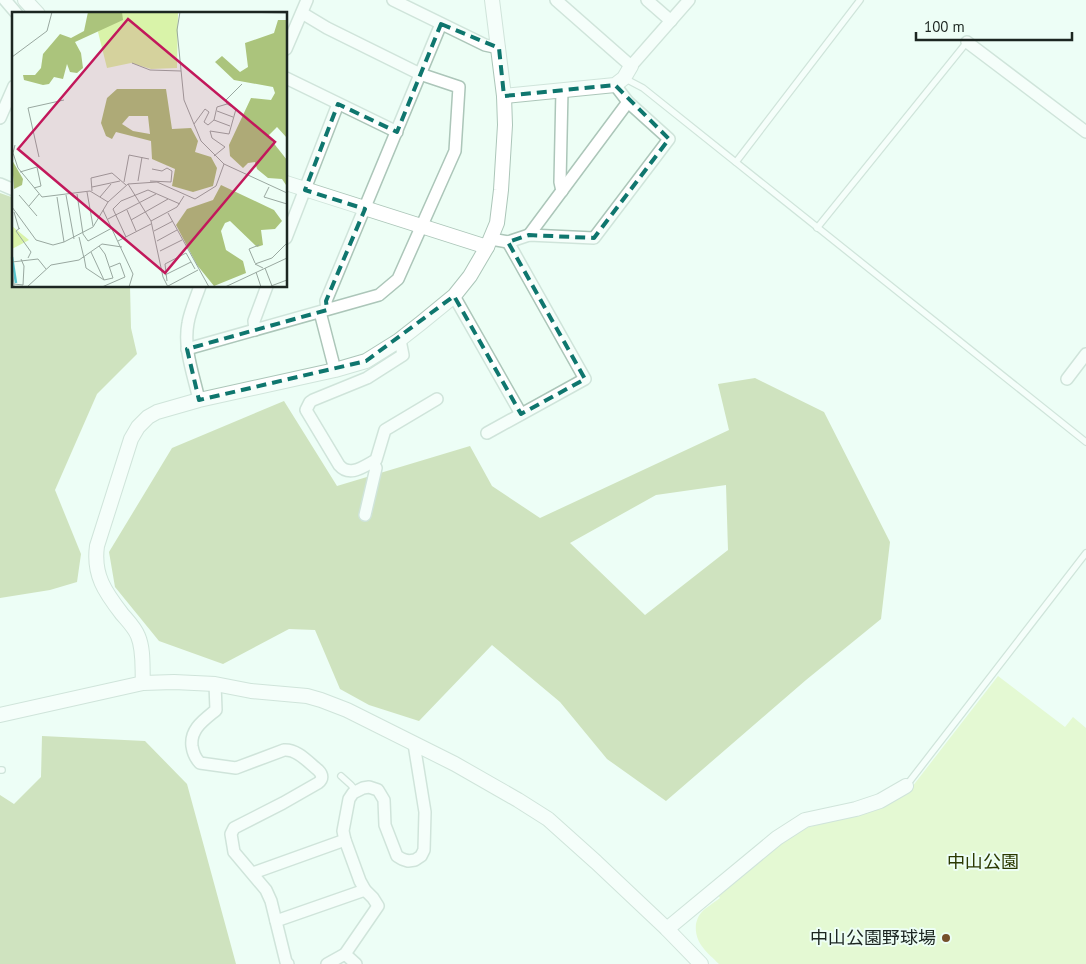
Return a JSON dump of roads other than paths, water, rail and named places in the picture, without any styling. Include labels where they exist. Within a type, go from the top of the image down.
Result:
[{"type":"street","points":[[5,0],[15,12]]},
{"type":"street","points":[[24,0],[36,12]]},
{"type":"street","points":[[288,44],[307,0]]},
{"type":"street","points":[[393,0],[485,45],[498,48]]},
{"type":"street","points":[[143,683],[140,642],[134,628],[111,599],[102,583],[97,571],[96,558],[97,546],[131,439],[138,426],[157,412],[366,361],[400,340],[454,296],[481,260],[497,223],[500,209],[505,125],[504,96],[492,0]]},
{"type":"street","points":[[647,0],[671,21]]},
{"type":"street","points":[[504,96],[619,82],[688,0]]},
{"type":"street","points":[[560,1],[631,66]]},
{"type":"street","points":[[187,349],[379,295],[398,279],[455,151],[459,87],[420,74],[327,28],[302,13]]},
{"type":"street","points":[[335,370],[324,310],[326,301],[442,24]]},
{"type":"street","points":[[967,42],[1086,132]]},
{"type":"street","points":[[288,79],[397,132]]},
{"type":"street","points":[[288,184],[422,227],[489,243],[508,242],[529,235],[594,238],[670,139],[628,102],[619,82]]},
{"type":"street","points":[[562,90],[560,182],[562,191]]},
{"type":"street","points":[[0,118],[12,91]]},
{"type":"street","points":[[529,235],[628,102]]},
{"type":"street","points":[[288,233],[338,104]]},
{"type":"street","points":[[0,184],[12,189]]},
{"type":"street","points":[[487,433],[585,379],[508,242]]},
{"type":"street","points":[[199,288],[187,325],[187,349],[200,400]]},
{"type":"street","points":[[255,330],[254,321],[266,288]]},
{"type":"street","points":[[454,296],[521,414]]},
{"type":"street","points":[[400,340],[403,355],[366,378],[310,402],[306,410],[343,470],[356,470],[376,460],[385,430],[437,399]]},
{"type":"street","points":[[1067,379],[1086,354]]},
{"type":"street","points":[[365,515],[376,468],[373,462]]},
{"type":"street","points":[[0,715],[143,683],[215,684],[250,691],[307,696],[321,700],[348,710],[455,764],[499,788],[548,819],[668,929],[701,964]]},
{"type":"street","points":[[215,684],[216,710],[202,721],[192,735],[193,752],[200,764],[236,768],[284,750],[292,750],[318,770],[322,776],[318,783],[234,828],[231,834],[234,852],[266,890],[271,901],[288,964]]},
{"type":"street","points":[[327,964],[345,954],[378,906],[360,881],[344,840],[349,800],[353,794],[368,787],[378,790],[382,794],[385,825],[397,856],[408,861],[416,860],[424,850],[424,812],[414,744]]},
{"type":"street","points":[[668,929],[777,838],[805,820],[856,809],[880,801],[906,786]]},
{"type":"street","points":[[253,874],[344,840]]},
{"type":"street","points":[[276,921],[365,890]]},
{"type":"street","points":[[345,954],[356,964]]},
{"type":"lane","points":[[736,162],[860,0]]},
{"type":"lane","points":[[817,228],[967,42]]},
{"type":"lane","points":[[619,82],[643,88],[1086,442]]},
{"type":"lane","points":[[906,786],[1086,553]]},
{"type":"lane","points":[[340,776],[356,791]]},
{"type":"place","name":"中山公園野球場","points":[[946,938]]},
{"type":"park label","name":"中山公園","points":[[983,862]]}]
